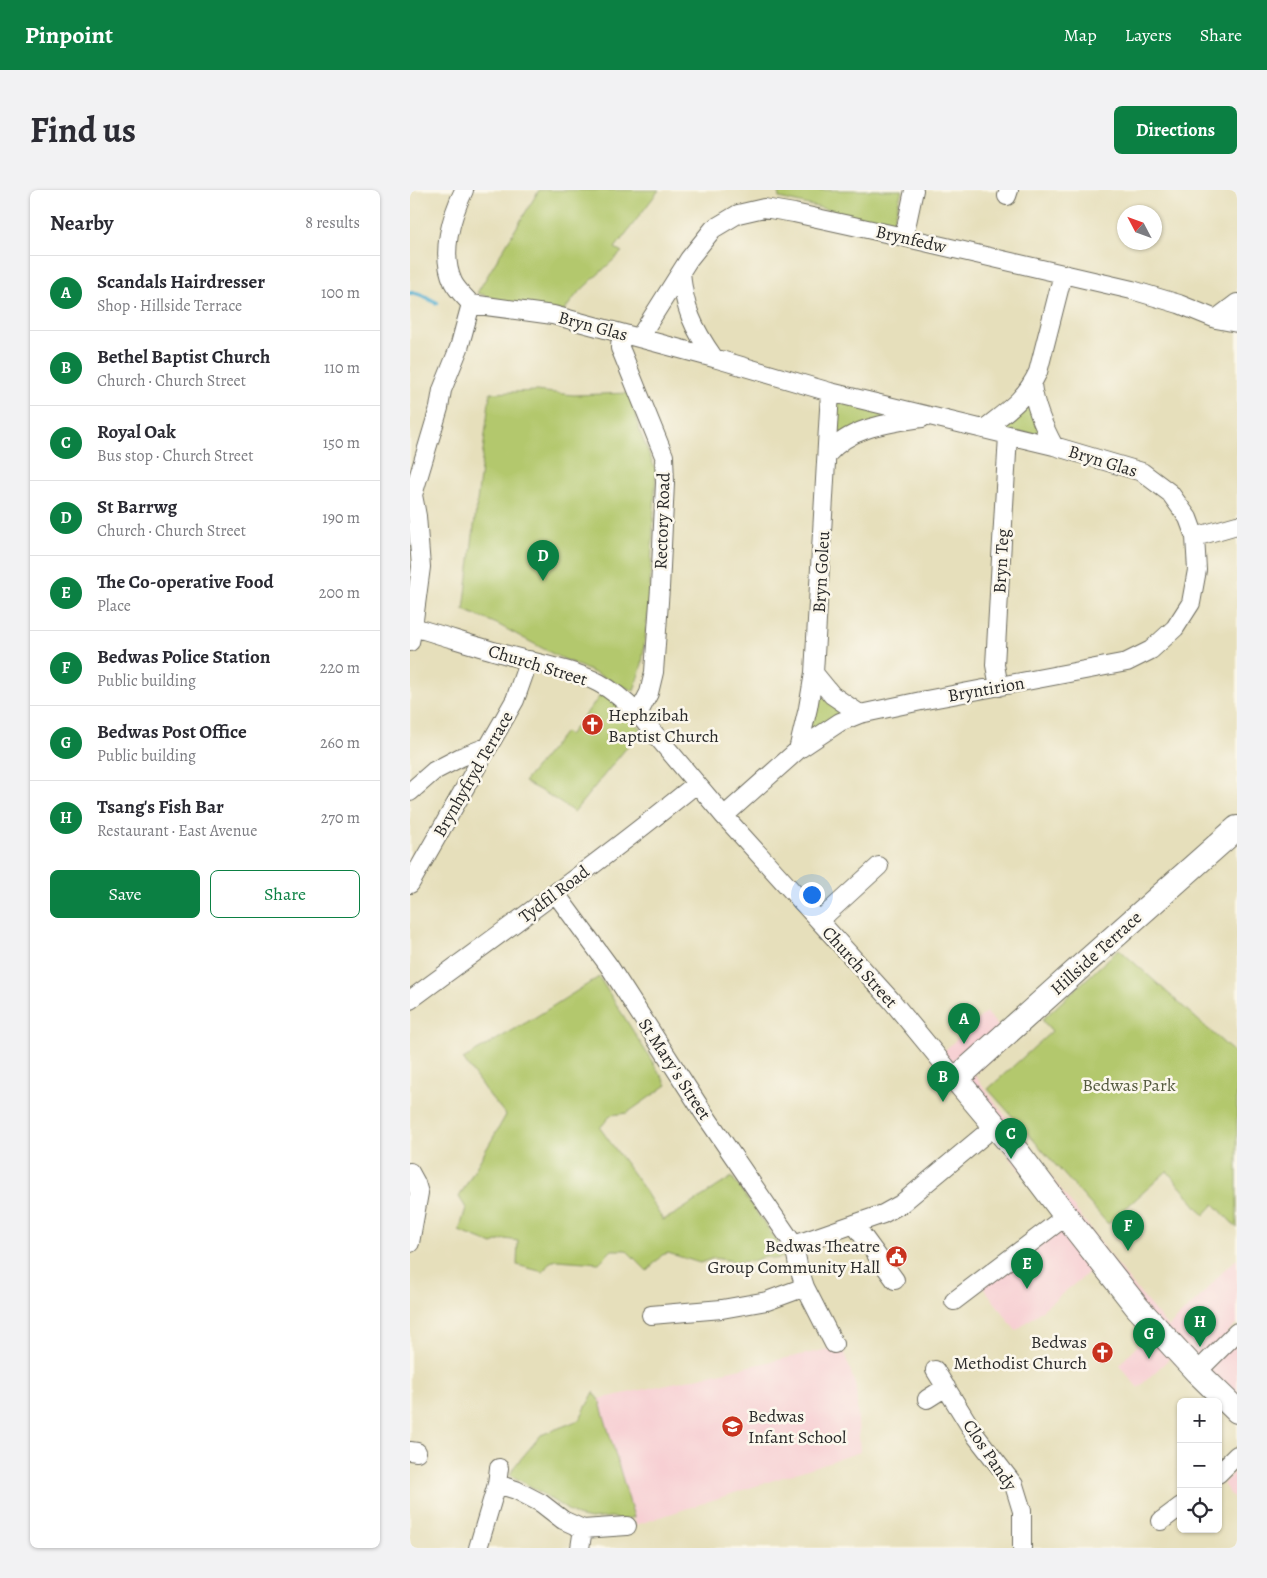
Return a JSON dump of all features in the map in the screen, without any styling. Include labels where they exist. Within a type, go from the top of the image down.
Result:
[{"type":"street","points":[[411,632],[421,567],[417,516],[411,496],[442,390],[459,348],[471,304],[454,283],[447,262],[450,233],[456,206],[464,190]]},
{"type":"street","points":[[904,238],[914,190]]},
{"type":"street","name":"Brynfedw","points":[[639,338],[689,259],[713,229],[738,214],[764,208],[794,213],[1132,290],[1178,304],[1216,319],[1237,323]]},
{"type":"street","points":[[681,272],[683,292],[689,316],[699,336],[714,358]]},
{"type":"street","points":[[984,429],[1018,403],[1032,385],[1038,372],[1063,274]]},
{"type":"street","name":"Bryn Glas","points":[[471,304],[553,315],[714,358],[830,392],[1054,446],[1142,472],[1170,493],[1188,518],[1195,538]]},
{"type":"street","points":[[1216,319],[1237,304]]},
{"type":"street","name":"Rectory Road","points":[[621,334],[620,348],[664,456],[665,483],[654,672],[649,693],[638,714]]},
{"type":"street","name":"Bryn Glas","points":[[1032,385],[1037,411],[1054,446]]},
{"type":"street","name":"Bryn Goleu","points":[[798,750],[814,674],[830,392]]},
{"type":"street","name":"Bryn Glas","points":[[827,455],[842,440],[858,432],[890,423],[929,417]]},
{"type":"street","name":"Bryn Teg","points":[[998,687],[995,665],[1008,435]]},
{"type":"street","points":[[1195,538],[1237,525]]},
{"type":"street","name":"Bryntirion","points":[[724,816],[798,750],[840,722],[860,714],[1127,662],[1151,650],[1175,628],[1191,603],[1197,570],[1195,538]]},
{"type":"street","name":"Church Street","points":[[411,632],[432,632],[498,653],[529,660],[599,683],[623,699],[638,714],[724,816],[891,1000],[996,1125],[1137,1307],[1197,1372],[1237,1411]]},
{"type":"street","name":"Brynhyfryd Terrace","points":[[410,884],[515,700],[529,660]]},
{"type":"street","points":[[814,674],[832,695],[860,714]]},
{"type":"street","points":[[410,792],[434,771],[460,757],[487,748]]},
{"type":"street","name":"Tydfil Road","points":[[410,1000],[556,894],[645,826],[696,784]]},
{"type":"street","name":"Hillside Terrace","points":[[956,1078],[1237,828]]},
{"type":"street","points":[[819,921],[879,866]]},
{"type":"street","name":"St Mary's Street","points":[[556,894],[609,966],[703,1112],[794,1245],[805,1287],[834,1344]]},
{"type":"street","points":[[794,1245],[882,1214],[900,1204],[996,1125]]},
{"type":"street","points":[[410,1172],[416,1182],[419,1193],[410,1243]]},
{"type":"street","points":[[954,1300],[1066,1216]]},
{"type":"street","points":[[854,1224],[895,1280]]},
{"type":"street","points":[[651,1315],[722,1310],[767,1301],[805,1287]]},
{"type":"street","points":[[1197,1372],[1237,1332]]},
{"type":"street","name":"Clos Pandy","points":[[936,1370],[976,1436],[1014,1485],[1022,1511],[1022,1548]]},
{"type":"street","points":[[927,1399],[946,1387]]},
{"type":"street","points":[[478,1548],[498,1476],[541,1503],[563,1520],[583,1529],[627,1526]]},
{"type":"street","points":[[1161,1521],[1177,1509]]},
{"type":"street","points":[[580,1548],[583,1529]]},
{"type":"shaded area","points":[[986,1012],[1012,1042],[974,1074],[1124,1274],[1168,1327],[1237,1259],[1237,1323],[1227,1333],[1237,1342],[1237,1423],[1222,1408],[1222,1398],[1211,1398],[1170,1358],[1138,1388],[1119,1365],[1150,1332],[1093,1269],[1016,1331],[976,1277],[1057,1215],[932,1062]]},
{"type":"shaded area","name":"Bedwas Infant School","points":[[842,1346],[856,1387],[860,1452],[636,1525],[599,1399]]},
{"type":"shaded area","points":[[1237,1468],[1237,1503],[1223,1484]]},
{"type":"green space","points":[[539,190],[659,190],[615,248],[622,252],[577,294],[564,311],[521,306],[477,293]]},
{"type":"green space","points":[[778,190],[902,190],[894,220],[885,223],[779,198]]},
{"type":"green space","points":[[536,391],[574,395],[630,393],[640,432],[656,471],[649,606],[642,664],[634,691],[555,655],[497,624],[464,610],[490,393]]},
{"type":"green space","points":[[830,392],[929,417],[832,449]]},
{"type":"green space","points":[[1025,394],[1047,435],[984,429]]},
{"type":"green space","points":[[814,673],[860,714],[798,750]]},
{"type":"green space","points":[[603,692],[621,706],[641,730],[574,812],[547,794],[524,782],[565,732],[569,735]]},
{"type":"green space","name":"Bedwas Park","points":[[1119,949],[1237,1055],[1237,1228],[1214,1204],[1204,1215],[1167,1171],[1108,1224],[988,1089],[1052,1031],[1042,1020]]},
{"type":"green space","points":[[599,977],[667,1085],[627,1113],[611,1115],[600,1128],[642,1186],[663,1220],[732,1177],[788,1257],[773,1259],[765,1256],[753,1261],[739,1262],[714,1258],[700,1263],[668,1253],[662,1255],[647,1271],[626,1250],[612,1250],[599,1263],[557,1260],[550,1262],[543,1272],[517,1265],[518,1241],[505,1239],[492,1244],[459,1231],[466,1208],[459,1197],[506,1115],[463,1059],[534,1018]]},
{"type":"green space","points":[[594,1392],[599,1399],[634,1517],[624,1520],[611,1517],[590,1519],[577,1516],[510,1475],[514,1467],[541,1435],[579,1420]]},
{"type":"waterway","points":[[410,293],[419,294],[437,303]]},
{"type":"place","name":"St Barrwg","points":[[543,581]]},
{"type":"place","name":"Hephzibah Baptist Church","points":[[592,725]]},
{"type":"place","name":"Scandals Hairdresser","points":[[964,1044]]},
{"type":"place","name":"Bethel Baptist Church","points":[[943,1102]]},
{"type":"place","name":"Royal Oak","points":[[1011,1159]]},
{"type":"place","name":"Bedwas Police Station","points":[[1128,1251]]},
{"type":"place","name":"Bedwas Theatre Group Community Hall","points":[[896,1256]]},
{"type":"place","name":"The Co-operative Food","points":[[1027,1289]]},
{"type":"place","name":"Tsang's Fish Bar","points":[[1200,1347]]},
{"type":"place","name":"Bedwas Methodist Church","points":[[1103,1352]]},
{"type":"place","name":"Bedwas Post Office","points":[[1149,1359]]},
{"type":"place","name":"Bedwas Infant School","points":[[732,1426]]}]
